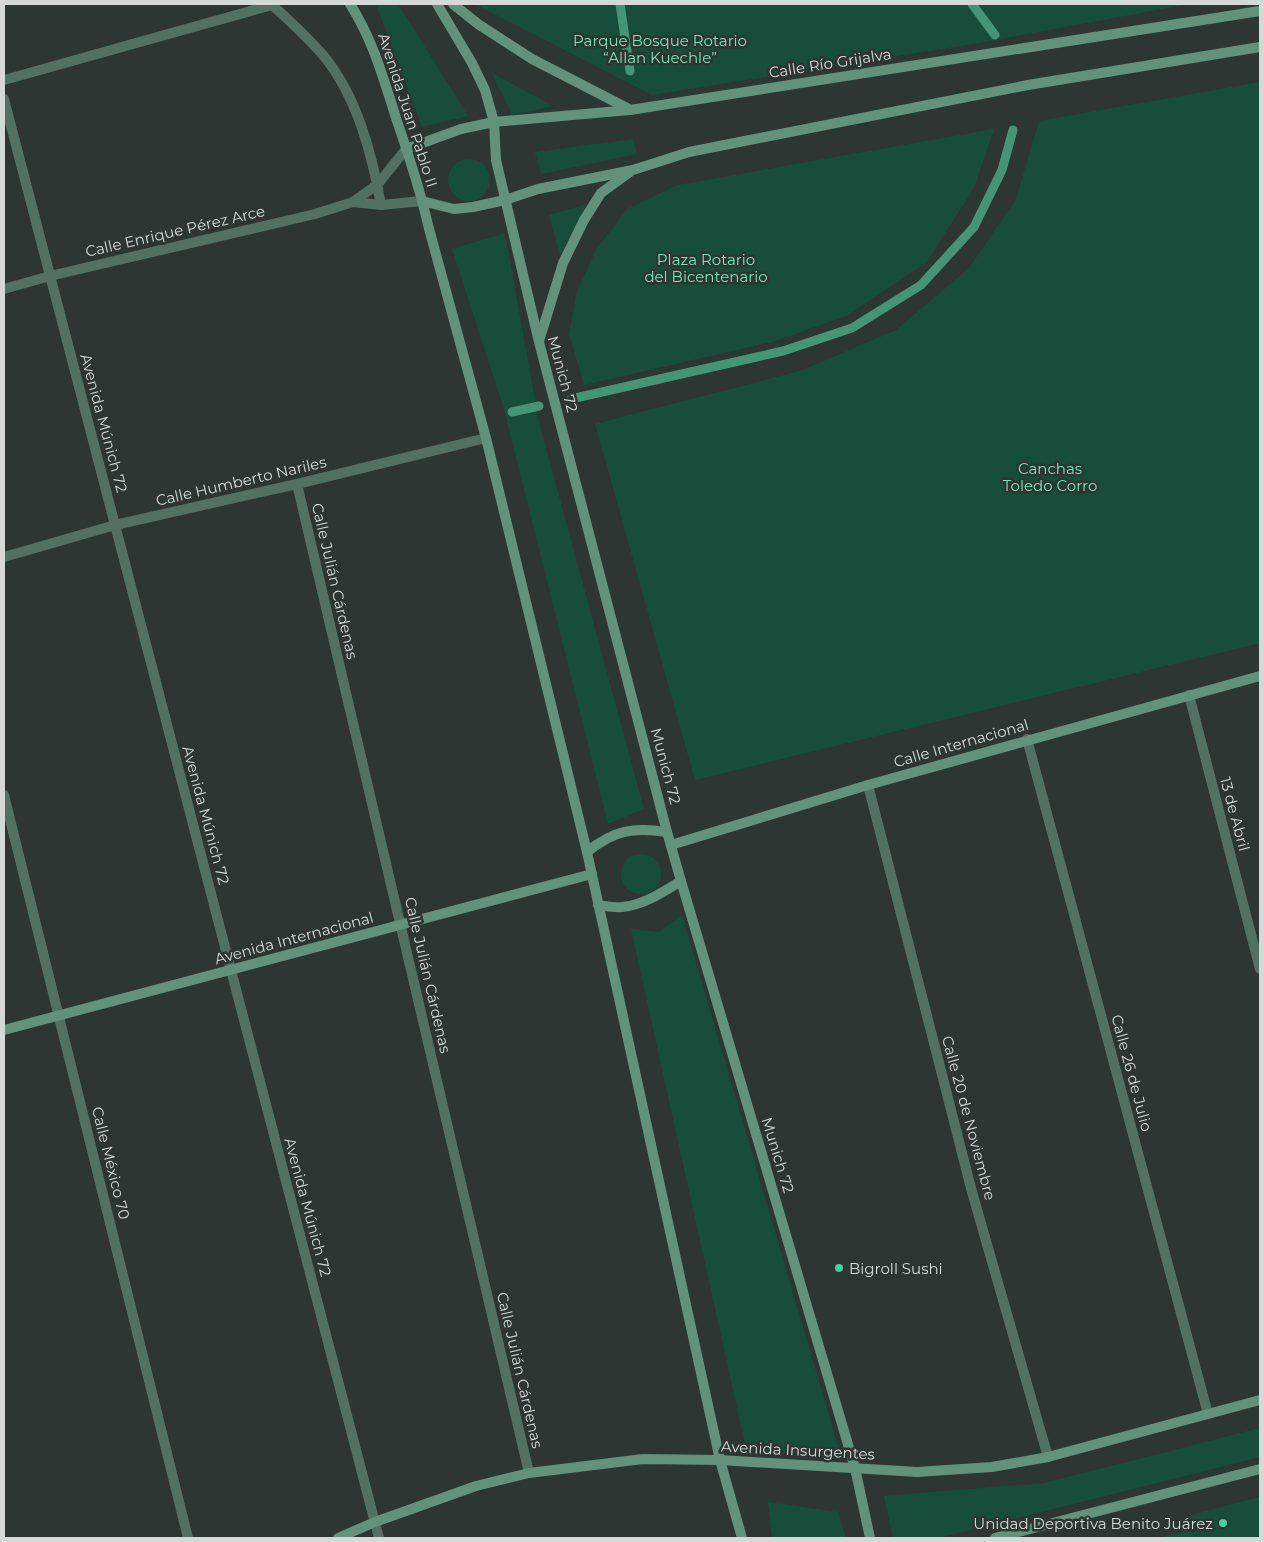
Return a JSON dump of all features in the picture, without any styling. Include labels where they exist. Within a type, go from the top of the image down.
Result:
[{"type":"main road","name":"Avenida Juan Pablo II","points":[[350,4],[361,21],[374,48],[422,201]]},
{"type":"main road","name":"Munich 72","points":[[437,4],[472,63],[484,90],[494,122],[496,160],[539,342],[667,832],[855,1468],[870,1538]]},
{"type":"main road","points":[[453,4],[478,24],[532,59],[630,110]]},
{"type":"main road","name":"Calle Río Grijalva","points":[[406,149],[461,129],[494,122],[630,110],[1260,11]]},
{"type":"main road","points":[[742,1538],[720,1460],[587,852],[486,438],[422,201],[454,210],[473,207],[505,200],[538,189],[634,170],[689,152],[999,91],[1260,48]]},
{"type":"main road","points":[[539,342],[563,263],[584,220],[601,193],[634,170]]},
{"type":"main road","name":"Calle Internacional","points":[[671,845],[1027,739],[1260,676]]},
{"type":"main road","points":[[587,852],[601,841],[624,831],[644,828],[667,832]]},
{"type":"main road","name":"Avenida Internacional","points":[[4,1030],[592,874]]},
{"type":"main road","points":[[598,906],[622,908],[641,903],[661,894],[681,881]]},
{"type":"main road","name":"Avenida Insurgentes","points":[[338,1538],[375,1522],[476,1486],[529,1473],[643,1459],[720,1460],[917,1472],[992,1467],[1048,1457],[1260,1400]]},
{"type":"main road","points":[[996,1538],[1260,1469]]},
{"type":"street","points":[[4,80],[272,4],[325,57],[343,86],[357,114],[371,153],[382,205]]},
{"type":"street","name":"Avenida Múnich 72","points":[[4,99],[379,1538]]},
{"type":"street","points":[[353,202],[378,184],[406,149]]},
{"type":"street","points":[[353,202],[382,205],[422,201]]},
{"type":"street","name":"Calle Enrique Pérez Arce","points":[[4,289],[50,276],[315,214],[353,202]]},
{"type":"street","name":"Calle Humberto Nariles","points":[[4,557],[115,525],[297,484],[486,438]]},
{"type":"street","name":"Calle Julián Cárdenas","points":[[297,484],[529,1473]]},
{"type":"street","name":"13 de Abril","points":[[1189,695],[1260,969]]},
{"type":"street","name":"Calle 26 de Julio","points":[[1027,739],[1208,1414]]},
{"type":"street","name":"Calle 20 de Noviembre","points":[[868,785],[972,1192],[1048,1457]]},
{"type":"street","name":"Calle México 70","points":[[4,795],[188,1538]]},
{"type":"green space","points":[[376,4],[398,4],[468,116],[422,127]]},
{"type":"green space","name":"Parque Bosque Rotario “Allan Kuechle”","points":[[475,4],[1190,4],[967,45],[652,95]]},
{"type":"green space","points":[[492,73],[553,106],[512,115]]},
{"type":"green space","name":"Canchas Toledo Corro","points":[[1260,82],[1260,643],[695,780],[595,424],[803,370],[896,330],[969,268],[1016,199],[1039,121]]},
{"type":"green space","name":"Plaza Rotario del Bicentenario","points":[[994,129],[974,188],[926,263],[846,316],[776,341],[584,385],[569,334],[577,291],[596,250],[627,209],[678,185]]},
{"type":"green space","points":[[633,139],[637,154],[541,174],[535,152]]},
{"type":"green space","points":[[473,159],[481,162],[487,168],[490,180],[487,192],[481,198],[465,201],[457,198],[451,192],[448,176],[451,168],[457,162]]},
{"type":"green space","points":[[587,204],[560,255],[549,215]]},
{"type":"green space","points":[[505,233],[539,422],[644,809],[608,824],[504,409],[452,249]]},
{"type":"green space","points":[[641,854],[655,860],[661,874],[655,888],[641,894],[627,888],[621,874],[627,860]]},
{"type":"green space","points":[[682,915],[841,1456],[747,1453],[631,929],[659,932]]},
{"type":"green space","points":[[1260,1428],[1260,1457],[939,1538],[893,1538],[884,1496],[1044,1483]]},
{"type":"green space","name":"Unidad Deportiva Benito Juárez","points":[[1260,1497],[1260,1538],[1159,1538],[1181,1532],[1191,1515]]},
{"type":"green space","points":[[768,1502],[838,1512],[846,1538],[772,1538]]},
{"type":"waterway","points":[[620,4],[630,71]]},
{"type":"waterway","points":[[972,4],[995,35]]},
{"type":"waterway","points":[[571,399],[783,351],[852,328],[921,285],[974,227],[1002,170],[1013,130]]},
{"type":"waterway","points":[[512,412],[539,406]]},
{"type":"place","name":"Bigroll Sushi","points":[[839,1268]]},
{"type":"place","name":"Unidad Deportiva Benito Juárez","points":[[1223,1523]]}]
